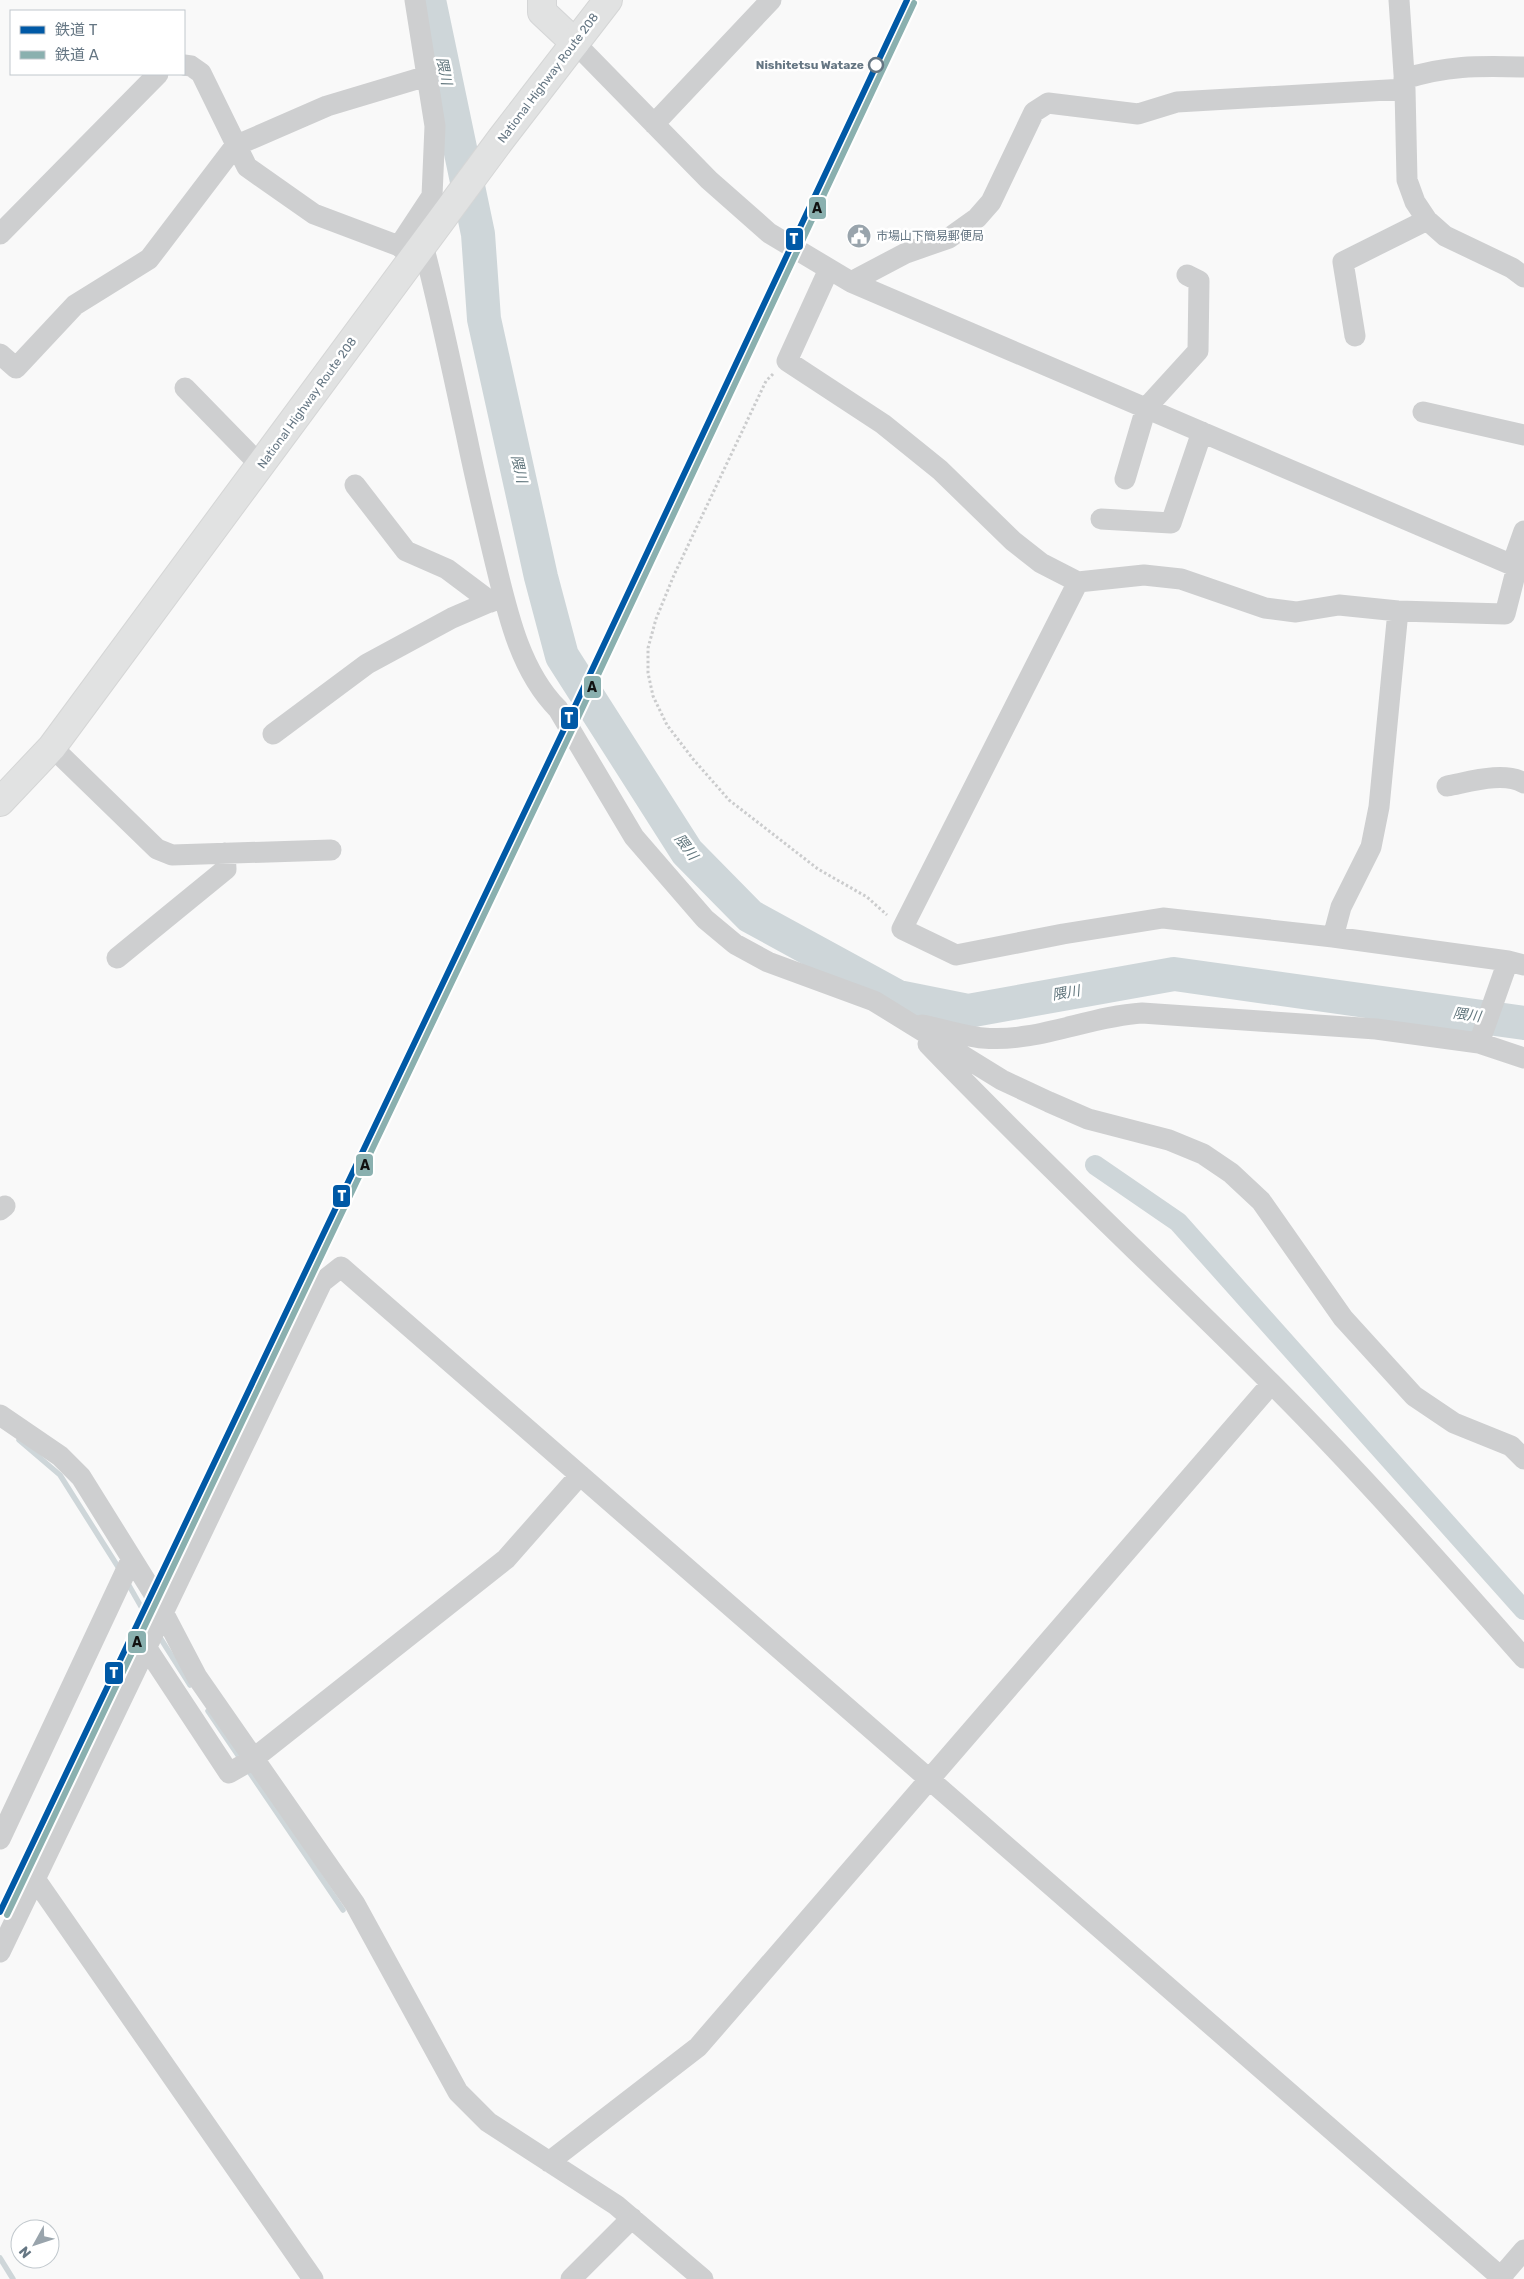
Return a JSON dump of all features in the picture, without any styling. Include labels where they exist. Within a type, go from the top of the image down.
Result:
[{"type":"main road","points":[[542,0],[542,12],[575,43]]},
{"type":"main road","name":"National Highway Route 208","points":[[0,802],[52,747],[261,466],[416,247],[502,139],[608,0]]},
{"type":"street","points":[[415,0],[435,126],[432,196],[416,247],[497,599],[546,697],[567,722],[634,837],[705,919],[735,944],[768,962],[874,1001],[1002,1080],[1088,1119],[1177,1143],[1203,1154],[1231,1173],[1261,1201],[1343,1318],[1414,1396],[1454,1423],[1511,1446],[1524,1458]]},
{"type":"street","points":[[654,124],[771,0]]},
{"type":"street","points":[[1399,0],[1407,180],[1415,202],[1428,220],[1445,236],[1512,268],[1524,277]]},
{"type":"street","points":[[575,43],[709,180],[769,233],[852,282],[1518,567]]},
{"type":"street","points":[[185,66],[191,66],[201,73],[235,146],[247,167],[314,214],[416,247]]},
{"type":"street","points":[[852,282],[906,253],[949,238],[977,218],[991,202],[1034,112],[1048,103],[1138,114],[1177,102],[1404,84],[1436,69],[1471,66],[1524,67]]},
{"type":"street","points":[[1,232],[157,75]]},
{"type":"street","points":[[0,354],[16,368],[75,305],[149,259],[235,146],[327,106],[427,76]]},
{"type":"street","points":[[1355,336],[1343,262],[1428,220]]},
{"type":"street","points":[[829,269],[787,361],[883,424],[940,470],[1013,541],[1042,563],[1078,582],[1144,575],[1181,579],[1265,608],[1296,612],[1339,605],[1398,611],[1505,614],[1518,567],[1524,531]]},
{"type":"street","points":[[1125,479],[1146,408],[1198,351],[1199,281],[1187,275]]},
{"type":"street","points":[[185,388],[261,466]]},
{"type":"street","points":[[1423,412],[1524,435]]},
{"type":"street","points":[[1102,519],[1172,523],[1202,432]]},
{"type":"street","points":[[356,485],[406,551],[447,568],[497,599]]},
{"type":"street","points":[[1078,582],[902,929],[956,955],[1063,934],[1163,918],[1333,937],[1516,963],[1482,1036]]},
{"type":"street","points":[[273,734],[367,664],[452,618],[497,599]]},
{"type":"street","points":[[1333,937],[1341,907],[1371,847],[1378,815],[1398,611]]},
{"type":"street","points":[[52,747],[157,849],[172,855],[331,850]]},
{"type":"street","points":[[1447,786],[1500,778],[1519,780],[1524,783]]},
{"type":"street","points":[[118,958],[226,869],[225,853]]},
{"type":"street","points":[[907,1022],[983,1038],[1010,1037],[1052,1030],[1115,1014],[1142,1012],[1482,1036],[1524,1058]]},
{"type":"street","points":[[907,1022],[1002,1120],[1271,1384],[1430,1551],[1524,1658]]},
{"type":"street","points":[[0,1952],[322,1282],[341,1267],[1500,2278],[1524,2250]]},
{"type":"street","points":[[549,2162],[698,2047],[930,1781],[1271,1384]]},
{"type":"street","points":[[0,1415],[60,1456],[81,1477],[152,1591],[196,1677],[355,1904],[458,2092],[488,2122],[616,2204],[703,2279]]},
{"type":"street","points":[[146,1647],[230,1774],[253,1759],[506,1559],[580,1475]]},
{"type":"street","points":[[0,1839],[131,1560]]},
{"type":"street","points":[[36,1879],[314,2279]]},
{"type":"street","points":[[571,2279],[632,2218]]},
{"type":"path","points":[[787,361],[766,381],[674,575],[656,619],[648,648],[648,673],[654,696],[667,725],[692,759],[729,800],[818,869],[867,897],[902,929]]},
{"type":"waterway","name":"隈川","points":[[429,0],[478,234],[484,319],[541,577],[562,656],[687,852],[750,916],[898,997],[968,1011],[1174,974],[1524,1023]]},
{"type":"waterway","points":[[1095,1165],[1178,1222],[1524,1610]]},
{"type":"waterway","points":[[19,1440],[60,1475],[120,1570]]},
{"type":"waterway","points":[[127,1582],[151,1624]]},
{"type":"waterway","points":[[159,1636],[190,1685]]},
{"type":"waterway","points":[[208,1711],[343,1910]]},
{"type":"waterway","points":[[0,2258],[13,2279]]},
{"type":"rail line","name":"T","points":[[0,1912],[567,723],[907,0]]},
{"type":"rail line","name":"A","points":[[7,1915],[574,726],[914,3]]},
{"type":"place","name":"Nishitetsu Wataze","points":[[876,65]]},
{"type":"place","name":"市場山下簡易郵便局","points":[[859,236]]}]
